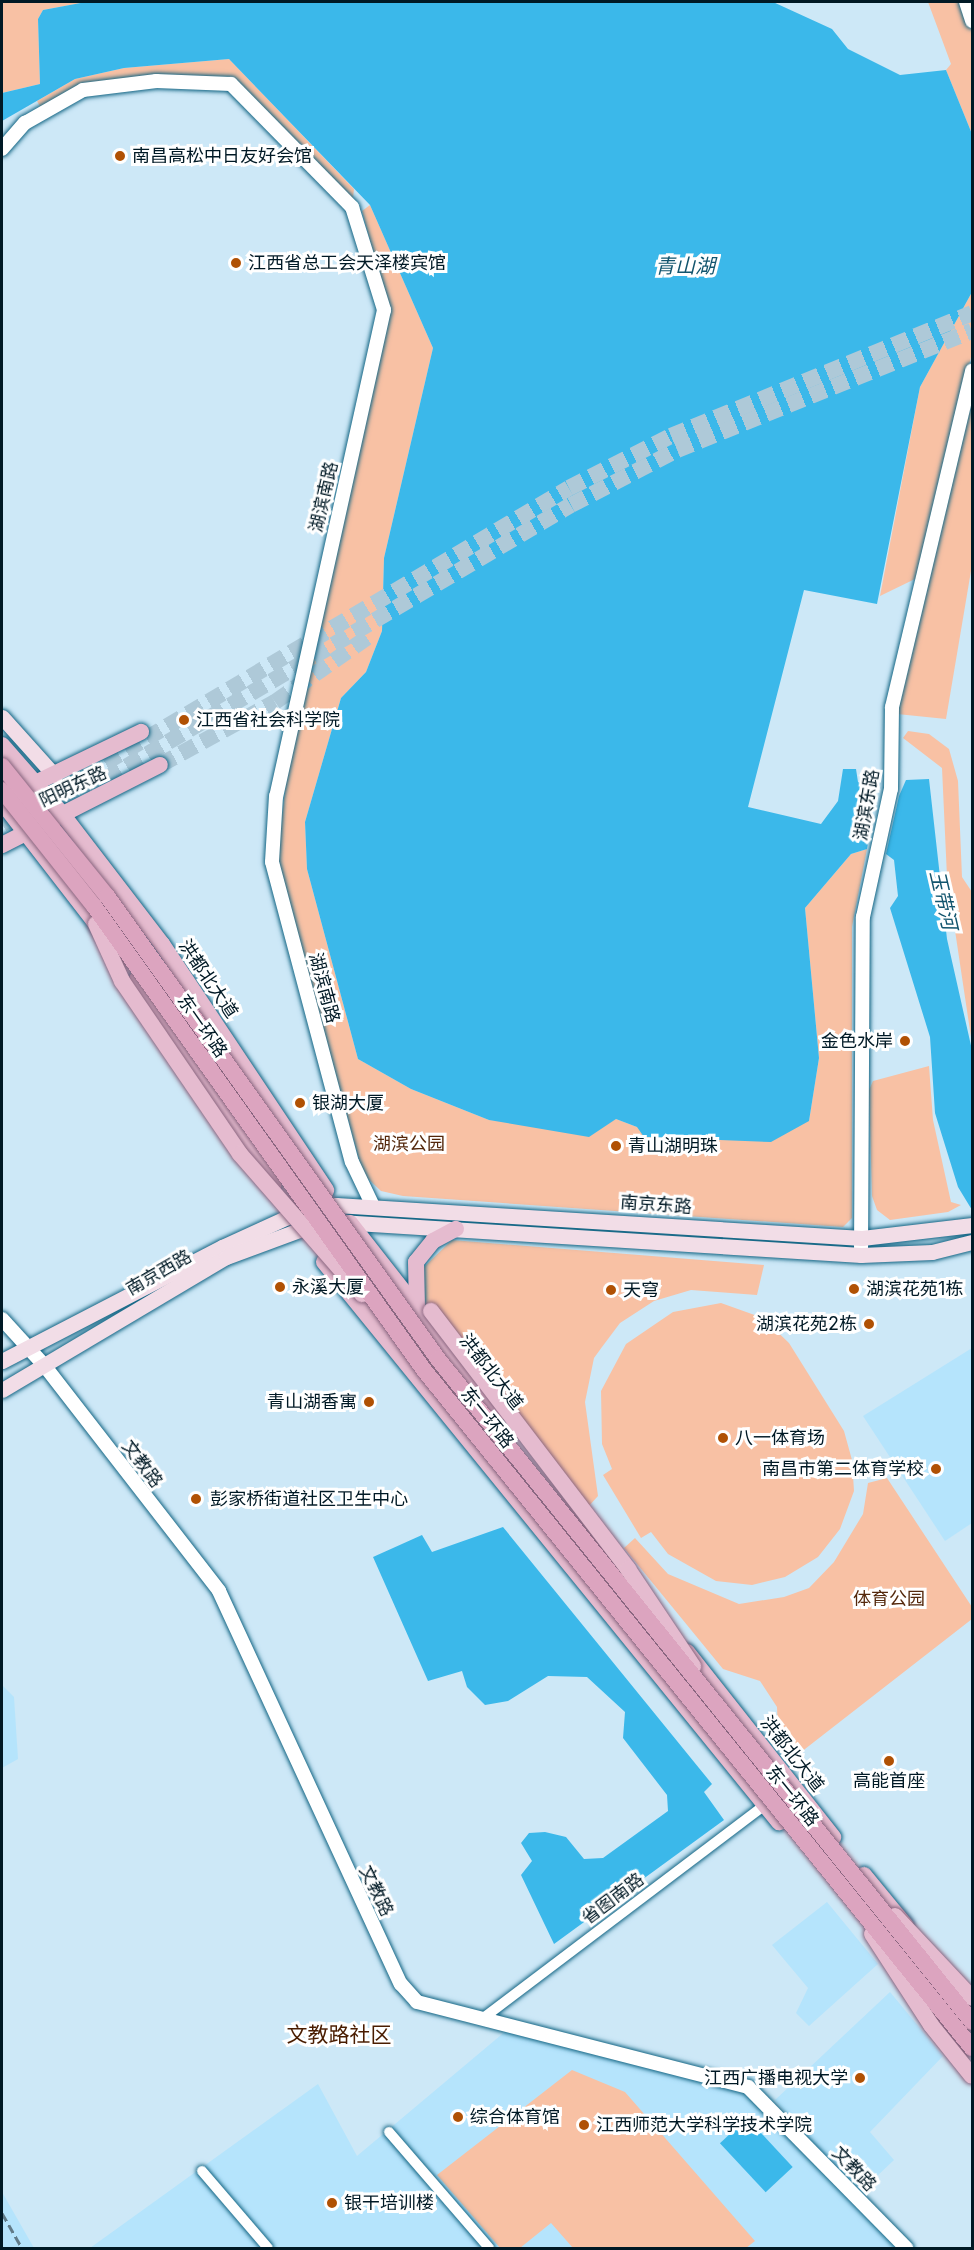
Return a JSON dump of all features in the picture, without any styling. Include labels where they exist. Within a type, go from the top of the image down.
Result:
[{"type":"highway","name":"东一环路","points":[[3,751],[438,1359],[741,1736],[867,1888],[972,2022]]},
{"type":"highway","name":"东一环路","points":[[2,790],[94,906],[391,1327],[972,2048]]},
{"type":"main road","points":[[2,717],[56,776]]},
{"type":"main road","name":"阳明东路","points":[[2,800],[56,776],[141,732]]},
{"type":"main road","name":"洪都北大道","points":[[3,751],[63,815],[162,944],[336,1204],[400,1287],[421,1307],[972,2007]]},
{"type":"main road","name":"阳明东路","points":[[2,845],[22,831],[63,815],[160,765]]},
{"type":"main road","points":[[2,800],[22,831],[96,924],[296,1221],[972,2060]]},
{"type":"main road","points":[[96,924],[122,981],[240,1154],[391,1327]]},
{"type":"main road","name":"南京东路","points":[[336,1204],[372,1204],[862,1238],[972,1225]]},
{"type":"main road","name":"南京西路","points":[[2,1361],[24,1347],[336,1204]]},
{"type":"main road","points":[[349,1220],[861,1255],[932,1252],[972,1242]]},
{"type":"main road","name":"南京西路","points":[[2,1390],[226,1257],[296,1221],[349,1220]]},
{"type":"main road","points":[[456,1229],[423,1250],[414,1274],[421,1307],[628,1569],[741,1736]]},
{"type":"main road","points":[[867,1888],[972,1998]]},
{"type":"main road","points":[[844,1890],[931,2025],[972,2076]]},
{"type":"street","points":[[966,2],[972,21]]},
{"type":"street","name":"湖滨南路","points":[[2,149],[25,123],[83,90],[156,81],[231,84],[352,207],[384,310],[276,795],[272,862],[352,1162],[372,1204]]},
{"type":"street","name":"湖滨东路","points":[[861,1255],[863,917],[888,799],[892,707],[972,370]]},
{"type":"street","name":"文教路","points":[[2,1319],[24,1347],[44,1365],[219,1591],[401,1984],[417,2002],[748,2087],[906,2248]]},
{"type":"street","name":"省图南路","points":[[482,2019],[765,1804]]},
{"type":"street","points":[[389,2132],[489,2248]]},
{"type":"street","points":[[202,2171],[268,2248]]},
{"type":"shaded area","name":"南昌市第二体育学校","points":[[972,1348],[972,1523],[945,1541],[863,1416]]},
{"type":"shaded area","points":[[2,1685],[14,1697],[18,1759],[2,1768]]},
{"type":"shaded area","points":[[827,1902],[878,1964],[809,2026],[796,2013],[808,1988],[772,1945]]},
{"type":"shaded area","name":"江西广播电视大学","points":[[890,1992],[943,2056],[870,2132],[894,2160],[857,2195],[775,2100]]},
{"type":"shaded area","name":"江西师范大学科学技术学院","points":[[507,2030],[745,2094],[897,2248],[90,2248],[318,2084],[357,2156]]},
{"type":"shaded area","points":[[2,2192],[34,2248],[2,2248]]},
{"type":"green space","points":[[2,2],[86,2],[43,10],[38,19],[40,84],[2,93]]},
{"type":"green space","points":[[928,2],[962,2],[972,33],[972,134],[946,70],[951,64]]},
{"type":"green space","points":[[229,59],[354,189],[352,207],[231,84],[83,90],[43,112],[37,101],[75,79],[124,68]]},
{"type":"green space","name":"湖滨公园","points":[[370,205],[433,348],[384,558],[382,631],[366,672],[341,698],[305,822],[307,869],[358,1059],[411,1089],[489,1120],[595,1129],[616,1119],[637,1127],[809,1121],[819,1058],[805,908],[851,854],[867,849],[852,927],[852,1218],[843,1227],[403,1196],[381,1191],[363,1174],[277,860],[288,765],[388,308],[362,211]]},
{"type":"green space","points":[[972,292],[972,353],[917,578],[880,596],[920,387]]},
{"type":"green space","points":[[972,393],[972,565],[946,719],[897,714]]},
{"type":"green space","points":[[908,731],[929,734],[949,749],[958,781],[962,877],[972,892],[972,1044],[947,877],[942,768],[903,738]]},
{"type":"green space","points":[[929,1066],[933,1120],[951,1202],[961,1205],[948,1212],[890,1220],[877,1210],[872,1196],[869,1090],[873,1081]]},
{"type":"green space","points":[[452,1240],[764,1265],[757,1295],[691,1290],[654,1301],[620,1323],[602,1347],[594,1358],[585,1402],[598,1496],[587,1508],[422,1305],[424,1267]]},
{"type":"green space","name":"八一体育场","points":[[721,1303],[763,1318],[789,1343],[844,1431],[852,1460],[854,1491],[840,1529],[818,1557],[785,1577],[752,1585],[716,1581],[668,1554],[651,1532],[641,1538],[603,1475],[612,1469],[602,1444],[601,1391],[626,1344],[673,1312]]},
{"type":"green space","name":"体育公园","points":[[887,1478],[972,1607],[972,1619],[796,1756],[778,1734],[777,1707],[760,1681],[723,1669],[624,1548],[635,1538],[668,1574],[739,1604],[784,1597],[809,1588],[834,1562],[863,1514],[868,1483]]},
{"type":"green space","points":[[572,2070],[625,2092],[755,2241],[746,2248],[573,2248],[551,2223],[520,2248],[500,2248],[437,2175]]},
{"type":"water","name":"青山湖","points":[[86,2],[773,2],[832,29],[848,49],[900,75],[946,70],[972,134],[972,292],[920,387],[877,604],[804,590],[748,807],[821,824],[838,801],[843,769],[856,769],[858,782],[877,791],[867,849],[851,854],[805,908],[819,1058],[809,1121],[771,1142],[644,1137],[637,1127],[616,1119],[589,1137],[489,1120],[411,1089],[358,1059],[307,869],[305,822],[341,698],[366,672],[382,631],[384,558],[433,348],[370,205],[229,59],[124,68],[75,79],[2,121],[2,93],[40,84],[38,19],[43,10]]},
{"type":"water","points":[[929,779],[947,939],[972,1050],[972,1210],[958,1187],[935,1113],[930,1037],[890,908],[898,896],[894,860],[886,854],[899,796],[906,780]]},
{"type":"water","points":[[503,1527],[712,1784],[704,1792],[724,1820],[554,1944],[521,1875],[532,1861],[521,1843],[529,1833],[545,1832],[566,1837],[584,1859],[603,1858],[668,1811],[667,1795],[623,1738],[625,1712],[587,1677],[548,1676],[508,1701],[485,1705],[467,1687],[462,1671],[428,1681],[373,1557],[422,1535],[432,1552]]},
{"type":"water","points":[[747,2118],[793,2167],[766,2192],[720,2143]]},
{"type":"tunnel","points":[[2,824],[569,488],[671,436],[972,313]]},
{"type":"tunnel","points":[[44,815],[571,505],[677,450],[972,331]]},
{"type":"tunnel","points":[[160,765],[275,702],[368,637]]},
{"type":"railway","points":[[2,2213],[22,2248]]},
{"type":"place","name":"南昌高松中日友好会馆","points":[[120,156]]},
{"type":"place","name":"江西省总工会天泽楼宾馆","points":[[236,263]]},
{"type":"place","name":"江西省社会科学院","points":[[184,720]]},
{"type":"place","name":"金色水岸","points":[[905,1041]]},
{"type":"place","name":"银湖大厦","points":[[300,1103]]},
{"type":"place","name":"青山湖明珠","points":[[616,1146]]},
{"type":"place","name":"永溪大厦","points":[[280,1287]]},
{"type":"place","name":"湖滨花苑1栋","points":[[854,1289]]},
{"type":"place","name":"天穹","points":[[611,1290]]},
{"type":"place","name":"湖滨花苑2栋","points":[[869,1324]]},
{"type":"place","name":"青山湖香寓","points":[[369,1402]]},
{"type":"place","name":"八一体育场","points":[[723,1438]]},
{"type":"place","name":"南昌市第二体育学校","points":[[936,1469]]},
{"type":"place","name":"彭家桥街道社区卫生中心","points":[[196,1499]]},
{"type":"place","name":"高能首座","points":[[889,1761]]},
{"type":"place","name":"江西广播电视大学","points":[[860,2078]]},
{"type":"place","name":"综合体育馆","points":[[458,2117]]},
{"type":"place","name":"江西师范大学科学技术学院","points":[[584,2125]]},
{"type":"place","name":"银干培训楼","points":[[332,2203]]},
{"type":"district","name":"文教路社区","points":[[339,2035]]},
{"type":"water label","name":"玉带河","points":[[943,900]]}]
